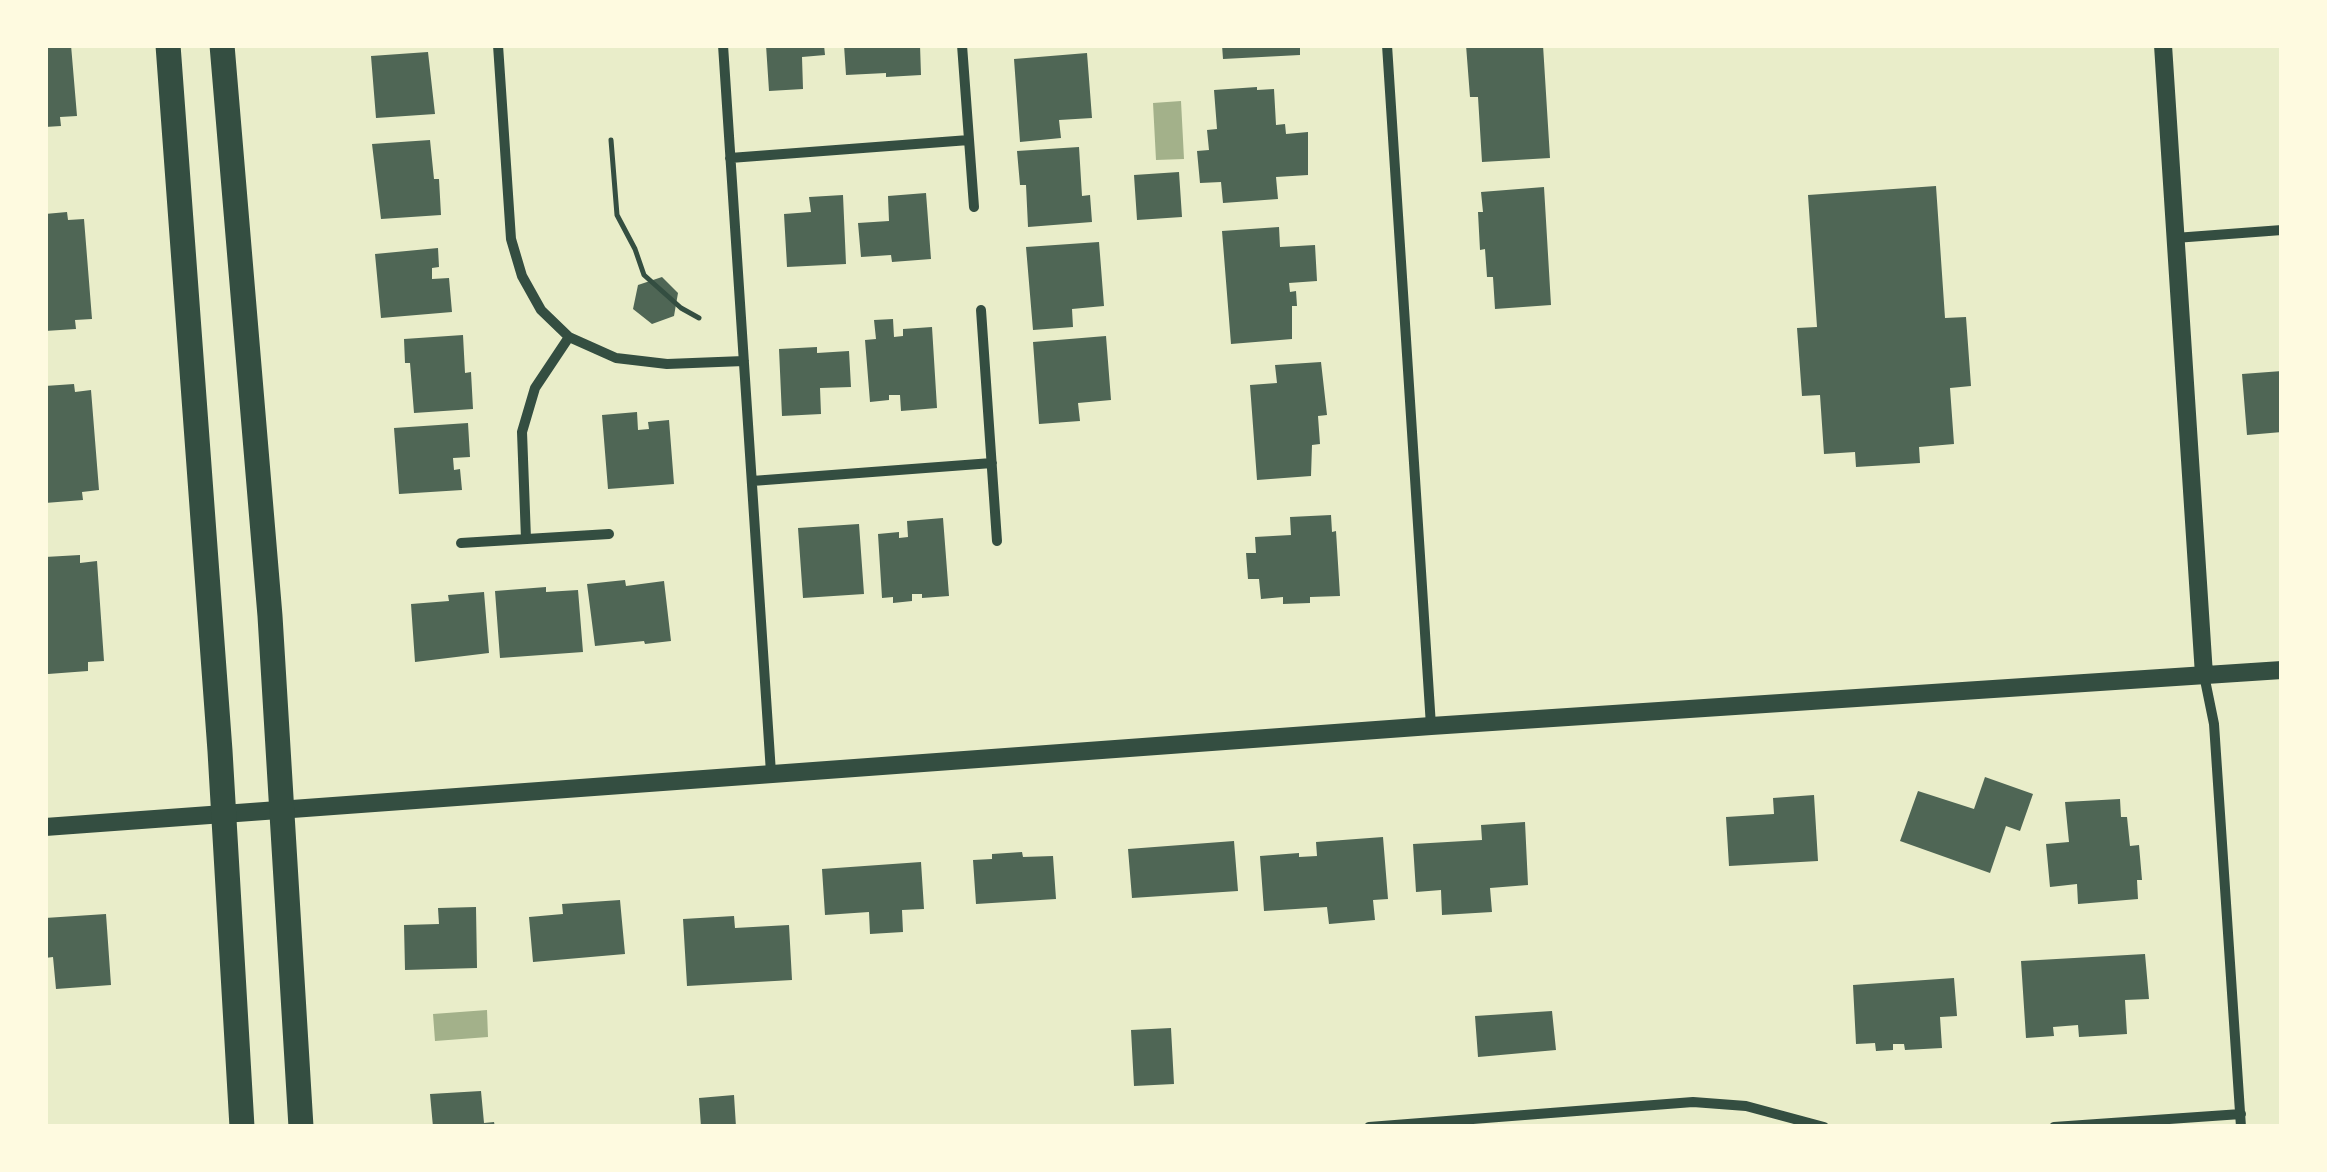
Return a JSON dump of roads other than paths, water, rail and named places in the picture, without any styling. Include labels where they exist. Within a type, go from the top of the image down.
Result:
[{"type":"main road","points":[[168,45],[242,1127]]},
{"type":"main road","points":[[222,45],[270,616],[301,1127]]},
{"type":"street","points":[[498,45],[516,258],[542,310],[569,337],[616,358],[641,363],[744,361]]},
{"type":"street","points":[[722,45],[772,773]]},
{"type":"street","points":[[962,45],[974,207]]},
{"type":"street","points":[[1387,45],[1431,726]]},
{"type":"street","points":[[2163,45],[2204,675],[2214,724],[2242,1127]]},
{"type":"street","points":[[730,158],[969,140]]},
{"type":"street","points":[[2175,238],[2282,230]]},
{"type":"street","points":[[980,310],[997,541]]},
{"type":"street","points":[[526,538],[522,432],[535,388],[569,337]]},
{"type":"street","points":[[752,480],[992,463]]},
{"type":"street","points":[[461,543],[609,534]]},
{"type":"street","points":[[45,828],[1431,726],[2282,670]]},
{"type":"street","points":[[1369,1127],[1693,1102],[1746,1106],[1824,1127]]},
{"type":"street","points":[[2054,1127],[2240,1114]]}]
